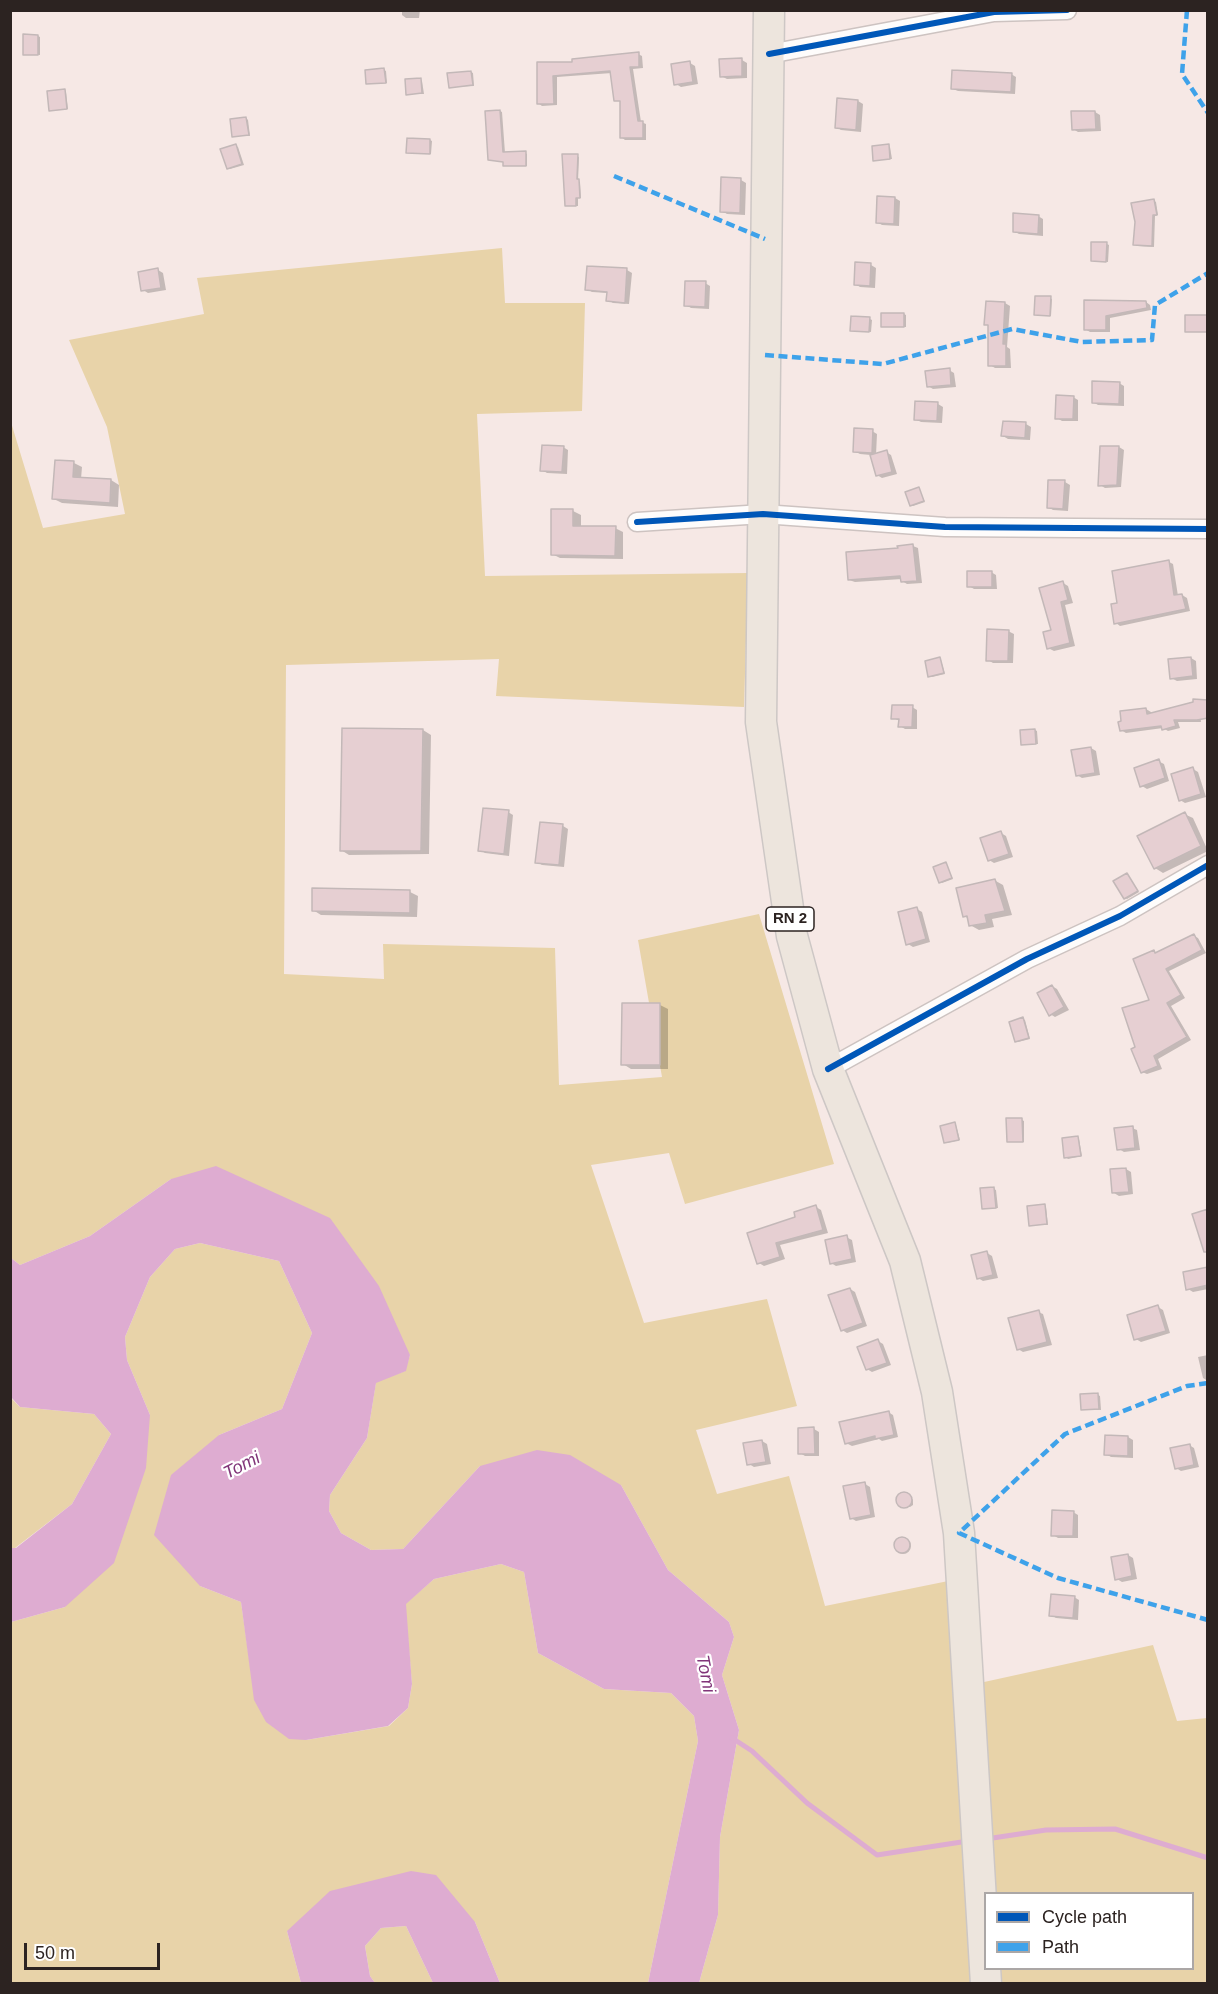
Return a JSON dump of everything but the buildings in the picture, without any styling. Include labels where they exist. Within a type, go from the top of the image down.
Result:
[{"type":"main road","name":"RN 2","points":[[769,10],[761,722],[792,936],[828,1069],[905,1261],[937,1392],[959,1533],[984,1944]]},
{"type":"street","points":[[769,54],[994,12],[1066,10]]},
{"type":"street","points":[[637,522],[763,514],[945,527],[1208,529]]},
{"type":"street","points":[[828,1069],[1027,959],[1120,916],[1208,865]]},
{"type":"shaded area","points":[[502,248],[505,303],[585,303],[582,411],[477,414],[485,576],[748,573],[744,707],[496,696],[499,659],[286,665],[284,974],[384,979],[383,944],[555,948],[559,1085],[662,1077],[638,940],[759,914],[834,1164],[685,1204],[669,1153],[591,1165],[644,1323],[767,1299],[797,1406],[696,1430],[717,1494],[789,1476],[825,1606],[968,1577],[975,1684],[1153,1645],[1177,1721],[1207,1718],[1207,1983],[699,1983],[718,1915],[720,1837],[739,1730],[722,1675],[734,1637],[729,1622],[668,1570],[621,1485],[480,1466],[403,1549],[371,1550],[341,1533],[329,1511],[330,1495],[367,1438],[376,1382],[405,1371],[410,1355],[171,1179],[90,1236],[20,1265],[11,1258],[10,419],[43,528],[125,514],[107,427],[69,340],[204,314],[197,278]]},
{"type":"shaded area","points":[[200,1243],[279,1261],[312,1333],[282,1409],[219,1435],[200,1586],[241,1602],[255,1700],[306,1740],[389,1726],[408,1708],[412,1684],[405,1604],[434,1579],[501,1564],[524,1572],[538,1653],[604,1689],[671,1693],[694,1716],[698,1741],[648,1983],[500,1983],[475,1922],[287,1931],[301,1983],[11,1984],[11,1622],[65,1607],[150,1415],[127,1360],[125,1337],[150,1277],[175,1249]]},
{"type":"shaded area","points":[[10,1397],[20,1407],[94,1414],[111,1434],[72,1504],[15,1548],[11,1548]]},
{"type":"shaded area","points":[[406,1926],[433,1983],[375,1983],[370,1976],[365,1946],[381,1928]]},
{"type":"water","name":"Tomi","points":[[216,1166],[330,1218],[379,1286],[410,1355],[406,1371],[376,1383],[367,1438],[330,1495],[329,1511],[341,1533],[371,1550],[403,1549],[480,1466],[537,1450],[570,1455],[621,1485],[668,1570],[729,1622],[734,1637],[722,1675],[739,1730],[720,1837],[718,1915],[699,1983],[648,1983],[698,1741],[694,1716],[671,1693],[604,1689],[538,1653],[524,1572],[501,1564],[434,1579],[406,1604],[412,1684],[408,1708],[388,1726],[306,1740],[289,1739],[266,1722],[254,1700],[241,1602],[200,1586],[154,1535],[171,1475],[219,1435],[282,1409],[312,1333],[279,1261],[200,1243],[175,1249],[150,1277],[125,1337],[127,1360],[150,1415],[146,1468],[114,1563],[65,1607],[11,1622],[11,1548],[16,1548],[72,1504],[111,1434],[94,1414],[20,1407],[11,1397],[11,1258],[20,1265],[90,1236],[171,1179]]},
{"type":"water","points":[[411,1871],[436,1875],[475,1922],[500,1983],[433,1983],[406,1926],[381,1928],[365,1946],[370,1976],[375,1983],[301,1983],[287,1931],[330,1891]]},
{"type":"waterway","points":[[732,1738],[752,1751],[807,1803],[877,1855],[968,1841]]},
{"type":"waterway","points":[[986,1839],[1046,1830],[1115,1829],[1208,1858]]},
{"type":"marked path","points":[[1187,10],[1182,74],[1208,113]]},
{"type":"marked path","points":[[614,176],[765,239]]},
{"type":"marked path","points":[[765,355],[883,364],[1012,329],[1082,342],[1152,340],[1155,305],[1208,273]]},
{"type":"marked path","points":[[1208,1383],[1187,1386],[1065,1434],[959,1533],[1058,1578],[1208,1620]]},
{"type":"cycle path","points":[[769,54],[994,12],[1067,10]]},
{"type":"cycle path","points":[[637,522],[763,514],[945,527],[1208,529]]},
{"type":"cycle path","points":[[828,1069],[1027,959],[1120,916],[1208,865]]}]
